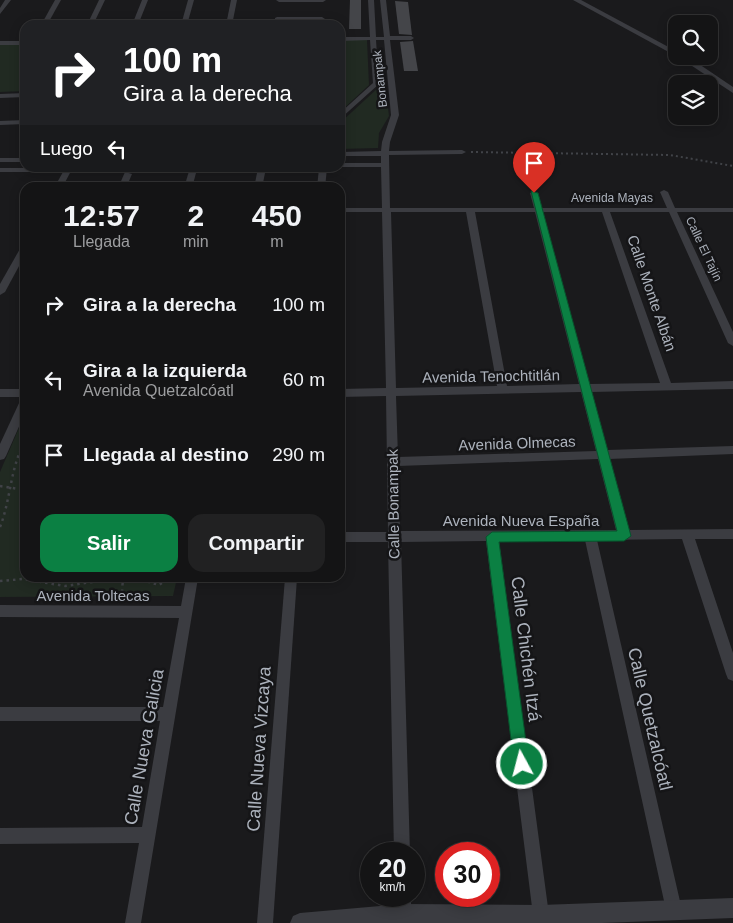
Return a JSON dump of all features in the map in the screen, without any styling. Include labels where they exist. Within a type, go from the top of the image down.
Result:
[{"type":"street","points":[[0,12],[8,0]]},
{"type":"street","points":[[47,20],[58,0]]},
{"type":"street","points":[[92,20],[102,0]]},
{"type":"street","points":[[137,20],[145,0]]},
{"type":"street","points":[[185,20],[191,0]]},
{"type":"street","points":[[230,20],[234,0]]},
{"type":"street","points":[[276,20],[279,0],[322,0],[322,20]]},
{"type":"street","name":"Bonampak","points":[[345,112],[376,84],[371,0]]},
{"type":"street","name":"Bonampak","points":[[384,0],[395,115],[386,142],[385,159]]},
{"type":"street","points":[[576,0],[668,50]]},
{"type":"street","points":[[662,36],[668,40]]},
{"type":"street","points":[[345,39],[411,38]]},
{"type":"street","points":[[0,43],[20,43]]},
{"type":"street","points":[[694,65],[733,91]]},
{"type":"street","points":[[708,65],[733,81]]},
{"type":"street","points":[[0,96],[20,95]]},
{"type":"street","points":[[0,123],[20,122]]},
{"type":"street","points":[[345,164],[462,152]]},
{"type":"street","points":[[345,155],[385,159]]},
{"type":"street","name":"Calle Bonampak","points":[[385,159],[402,842]]},
{"type":"street","points":[[0,160],[20,160]]},
{"type":"street","points":[[0,170],[20,169]]},
{"type":"street","points":[[190,182],[192,173]]},
{"type":"street","points":[[125,182],[128,174]]},
{"type":"street","name":"Calle El Tajín","points":[[664,192],[733,343]]},
{"type":"street","points":[[534,193],[624,536]]},
{"type":"street","name":"Avenida Mayas","points":[[345,210],[733,210]]},
{"type":"street","points":[[470,210],[503,390]]},
{"type":"street","name":"Calle Monte Albán","points":[[605,210],[667,387]]},
{"type":"street","points":[[0,292],[20,256]]},
{"type":"street","name":"Avenida Tenochtitlán","points":[[345,393],[733,385]]},
{"type":"street","points":[[0,393],[20,393]]},
{"type":"street","points":[[0,456],[20,412]]},
{"type":"street","name":"Avenida Olmecas","points":[[392,462],[733,450]]},
{"type":"street","name":"Avenida Nueva España","points":[[345,537],[733,534]]},
{"type":"street","points":[[687,535],[733,674]]},
{"type":"street","name":"Calle Quetzalcóatl","points":[[590,536],[674,910]]},
{"type":"street","name":"Calle Chichén Itzá","points":[[492,537],[541,915]]},
{"type":"street","name":"Calle Nueva Galicia","points":[[133,923],[191,582]]},
{"type":"street","name":"Calle Nueva Vizcaya","points":[[265,923],[291,582]]},
{"type":"street","name":"Avenida Toltecas","points":[[0,610],[186,612]]},
{"type":"street","points":[[0,714],[168,714]]},
{"type":"street","points":[[0,836],[148,834]]},
{"type":"street","points":[[300,923],[403,911],[541,915],[733,908]]},
{"type":"path","points":[[462,152],[670,155],[733,166]]},
{"type":"path","points":[[0,527],[8,508],[14,461],[20,450]]},
{"type":"path","points":[[0,486],[20,489]]},
{"type":"path","points":[[0,580],[20,579]]},
{"type":"path","points":[[42,582],[56,586],[76,586],[98,582]]},
{"type":"path","points":[[120,611],[123,582]]},
{"type":"path","points":[[149,582],[159,585],[163,582]]},
{"type":"shaded area","points":[[345,40],[367,40],[369,85],[345,107]]},
{"type":"shaded area","points":[[0,44],[20,44],[20,91],[0,92]]},
{"type":"shaded area","points":[[385,84],[389,116],[379,133],[378,148],[345,149],[345,118],[378,88]]},
{"type":"shaded area","points":[[20,426],[20,582],[176,582],[173,596],[0,597],[0,472]]},
{"type":"building","points":[[350,0],[361,0],[361,29],[349,29]]},
{"type":"building","points":[[395,1],[408,2],[412,35],[399,34]]},
{"type":"building","points":[[413,41],[418,71],[404,71],[400,42]]},
{"type":"route","points":[[522,764],[492,537],[624,536],[534,193]]}]
